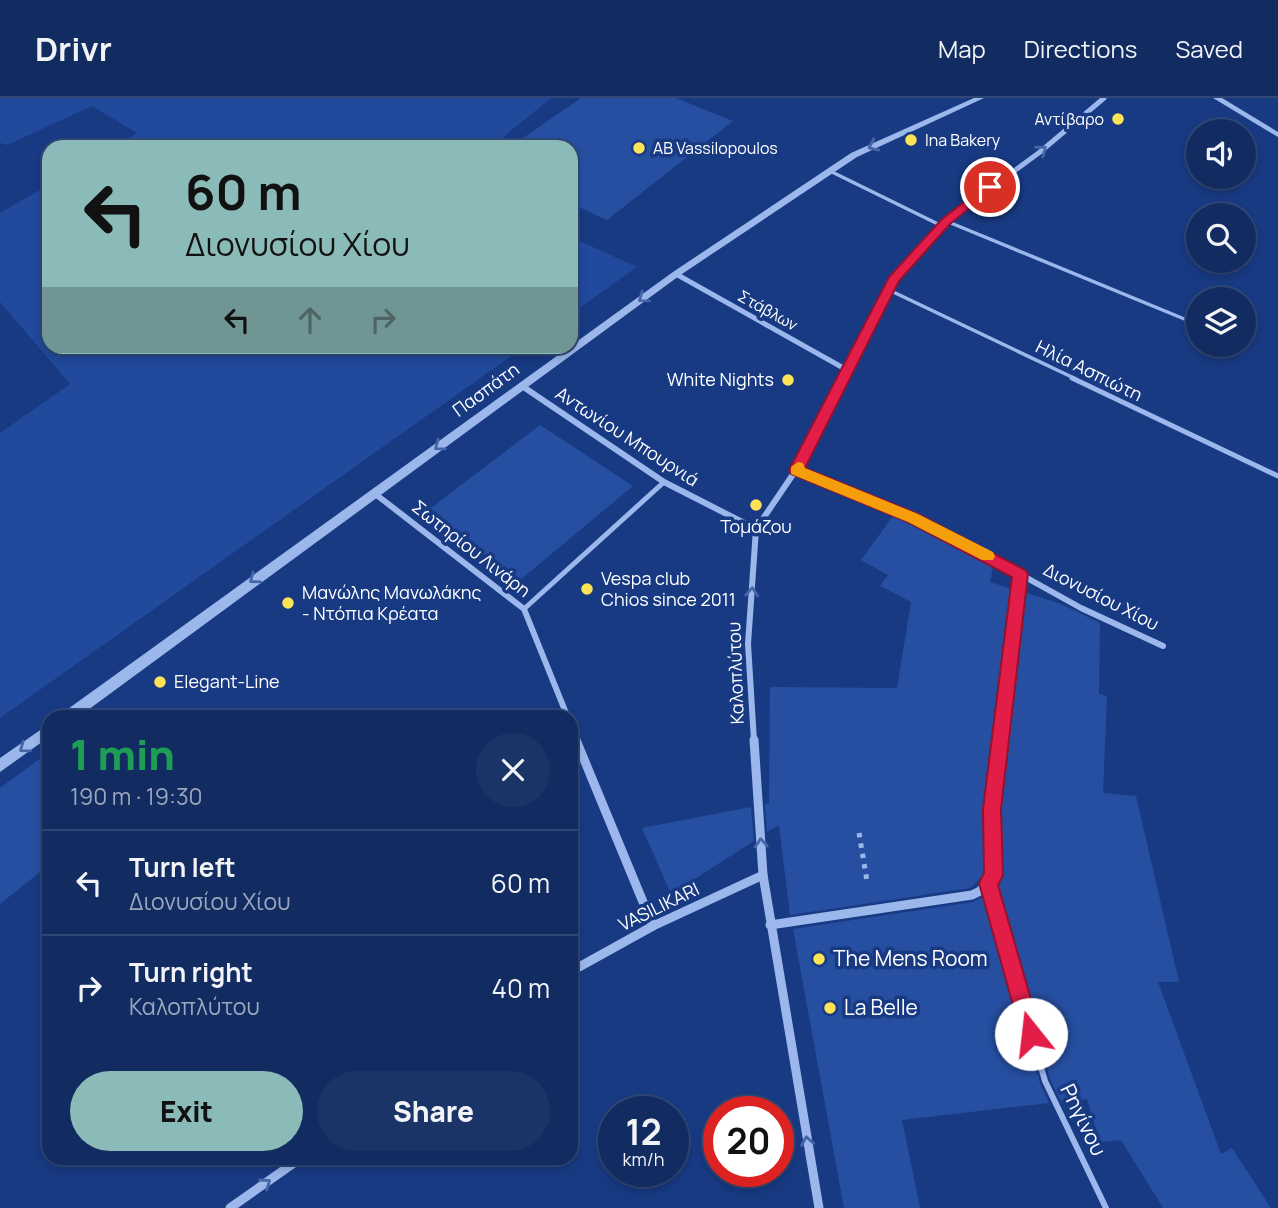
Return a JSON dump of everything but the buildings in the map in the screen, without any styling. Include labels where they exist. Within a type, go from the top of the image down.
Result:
[{"type":"street","name":"Πασπάτη","points":[[578,345],[676,274],[853,155],[980,98]]},
{"type":"street","points":[[756,529],[796,470],[893,280],[944,224],[1007,174],[1040,152],[1104,98]]},
{"type":"street","points":[[1217,98],[1278,135]]},
{"type":"street","name":"Στάβλων","points":[[676,274],[847,370]]},
{"type":"street","name":"Πασπάτη","points":[[77,710],[566,354]]},
{"type":"street","name":"Αντωνίου Μπουρνιά","points":[[522,386],[664,482],[756,529]]},
{"type":"street","name":"Διονυσίου Χίου","points":[[796,470],[913,518],[1081,608],[1163,646]]},
{"type":"street","name":"Σωτηρίου Λινάρη","points":[[373,493],[524,608],[565,710]]},
{"type":"street","name":"Καλοπλύτου","points":[[756,529],[748,644],[763,875],[818,1208]]},
{"type":"street","name":"Ρηγίνου","points":[[988,883],[993,875],[992,809],[1020,574]]},
{"type":"street","points":[[0,766],[42,735]]},
{"type":"street","points":[[578,743],[653,926]]},
{"type":"street","name":"VASILIKARI","points":[[578,968],[653,926],[763,875]]},
{"type":"street","points":[[770,925],[972,895],[988,883]]},
{"type":"street","points":[[230,1208],[291,1165]]},
{"type":"lane","points":[[830,171],[944,224],[1186,320]]},
{"type":"lane","name":"Ηλία Ασπιώτη","points":[[889,290],[1278,476]]},
{"type":"lane","points":[[524,608],[664,482]]},
{"type":"lane","name":"Ρηγίνου","points":[[988,883],[1045,1082],[1106,1208]]},
{"type":"path","points":[[859,833],[872,910]]},
{"type":"shaded area","points":[[0,98],[551,98],[500,140],[126,140],[137,133],[92,106],[7,145],[0,143]]},
{"type":"shaded area","points":[[42,189],[42,351],[0,302],[0,213]]},
{"type":"shaded area","points":[[578,240],[637,267],[578,309]]},
{"type":"shaded area","points":[[44,354],[514,354],[0,718],[0,433],[70,384]]},
{"type":"slow traffic","points":[[798,467],[796,470],[913,518],[987,556]]},
{"type":"place","name":"Αντίβαρο","points":[[1118,119]]},
{"type":"place","name":"Ina Bakery","points":[[911,140]]},
{"type":"place","name":"AB Vassilopoulos","points":[[639,148]]},
{"type":"place","name":"White Nights","points":[[788,380]]},
{"type":"place","name":"Τομάζου","points":[[756,505]]},
{"type":"place","name":"Vespa club Chios since 2011","points":[[587,589]]},
{"type":"place","name":"Μανώλης Μανωλάκης - Ντόπια Κρέατα","points":[[288,603]]},
{"type":"place","name":"Elegant-Line","points":[[160,682]]},
{"type":"place","name":"The Mens Room","points":[[819,959]]},
{"type":"place","name":"La Belle","points":[[830,1008]]},
{"type":"route","points":[[990,187],[946,221],[893,280],[796,470],[913,518],[1020,574],[992,809],[993,875],[988,883],[1031,1034]]}]
